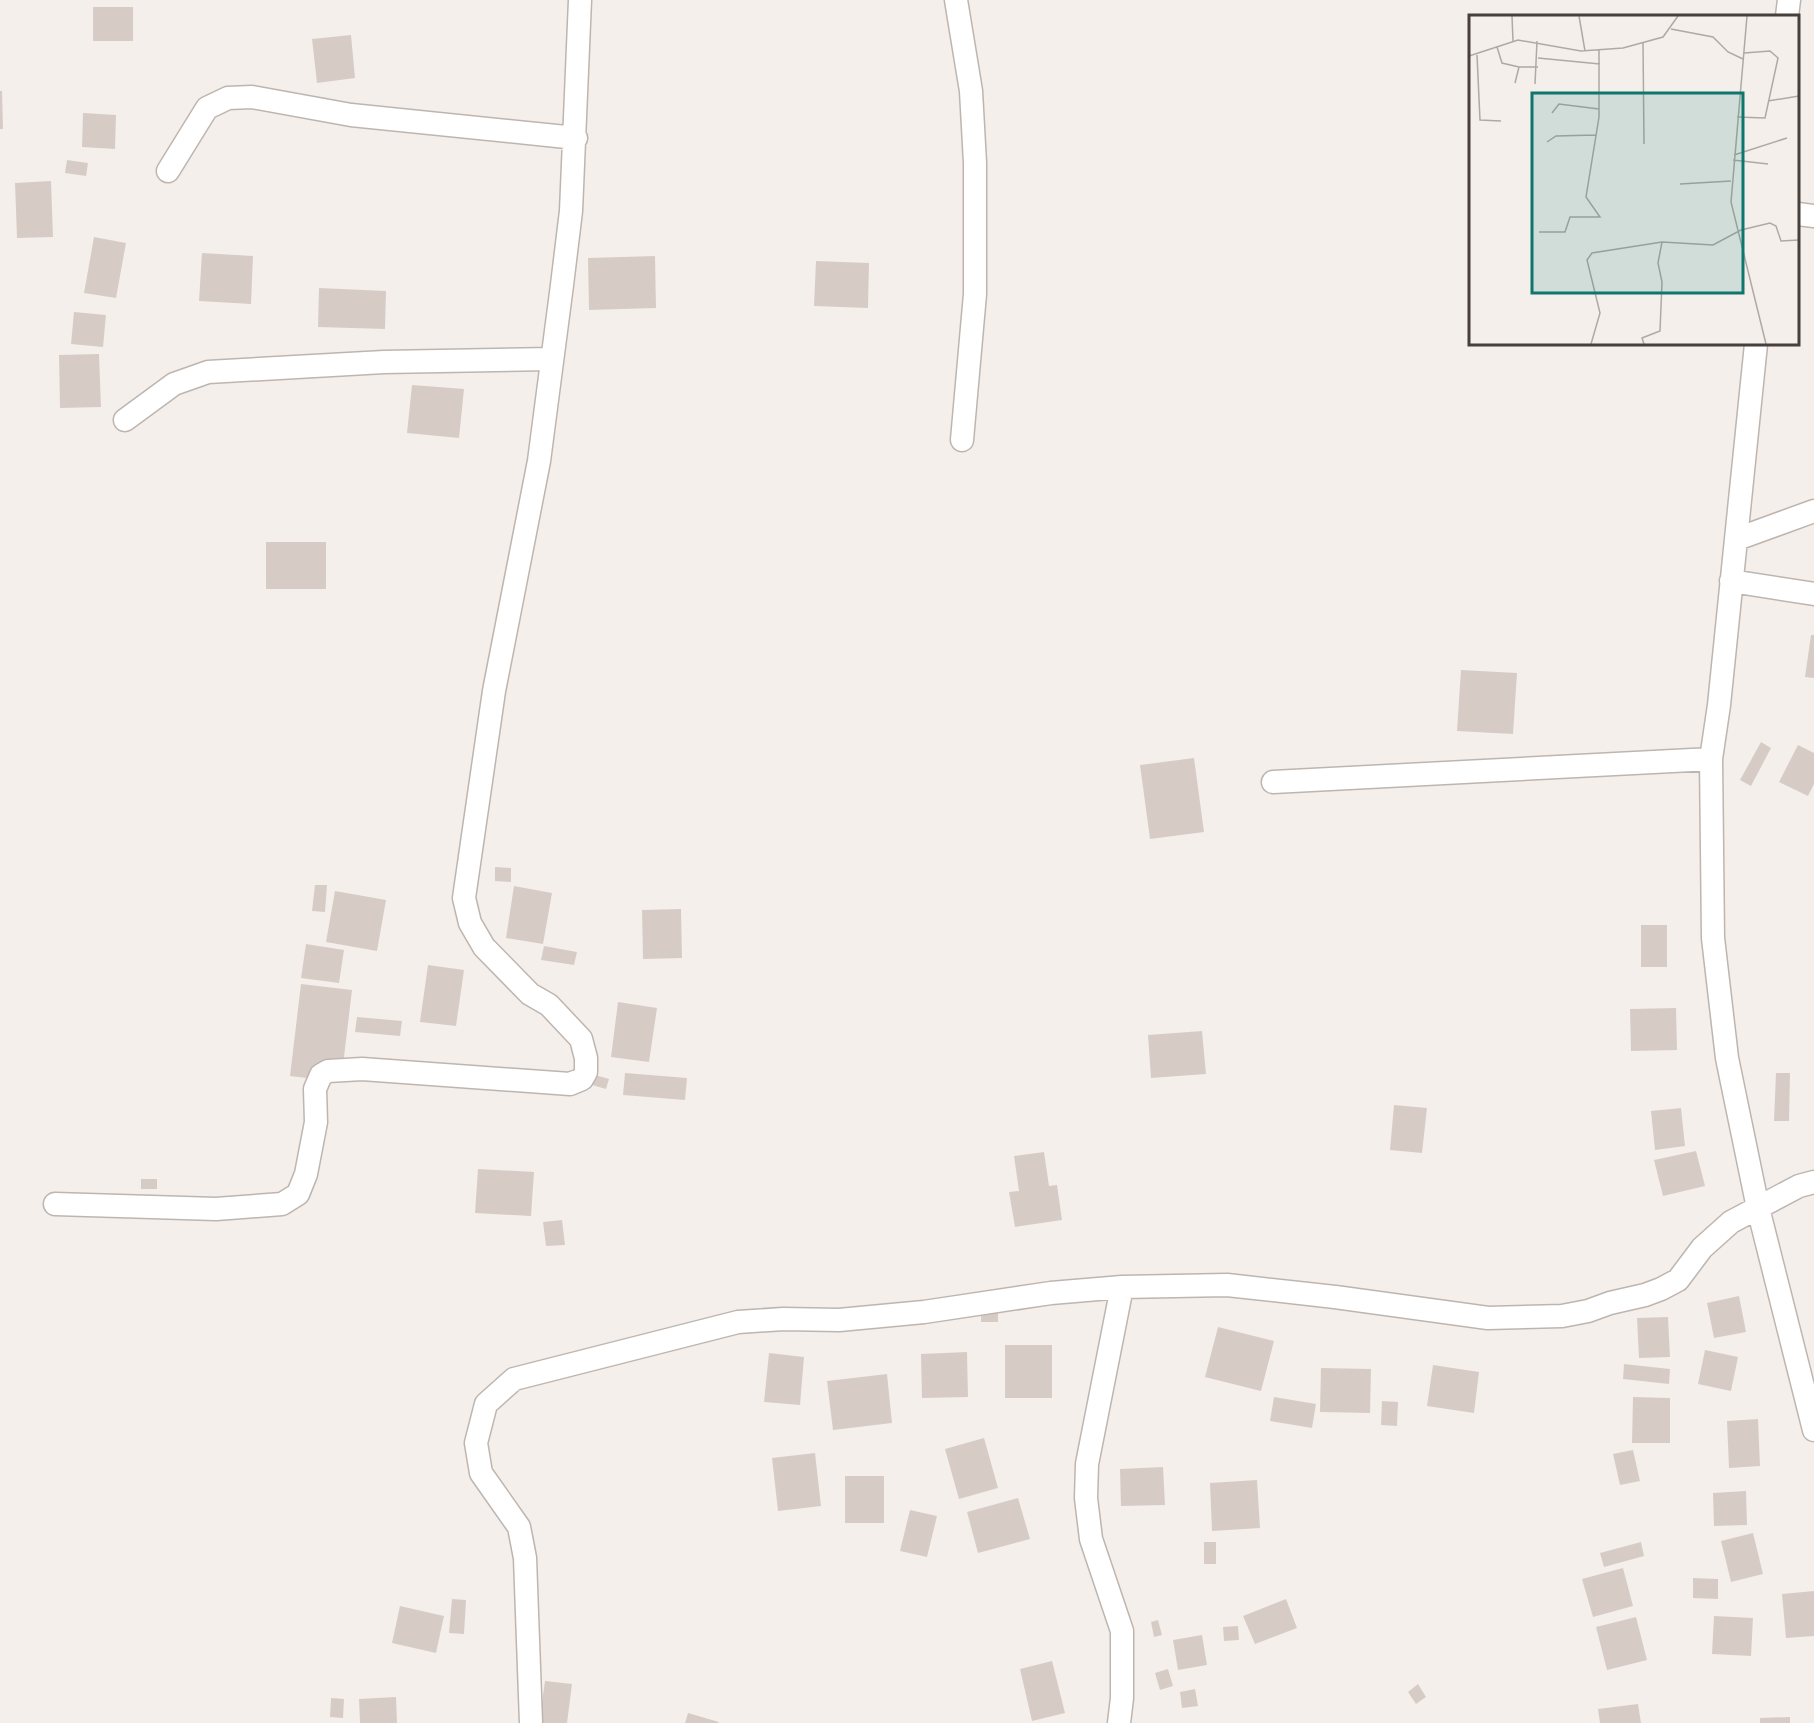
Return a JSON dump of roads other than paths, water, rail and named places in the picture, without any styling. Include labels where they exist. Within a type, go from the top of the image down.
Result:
[{"type":"street","points":[[55,1204],[216,1209],[282,1204],[298,1194],[306,1174],[316,1122],[315,1089],[321,1075],[328,1071],[362,1069],[570,1084],[582,1079],[586,1072],[586,1058],[581,1040],[549,1005],[530,994],[484,947],[470,923],[464,898],[494,691],[539,461],[572,212],[580,0]]},
{"type":"street","points":[[956,0],[971,91],[975,163],[975,294],[962,440]]},
{"type":"street","points":[[1787,15],[1789,0]]},
{"type":"street","points":[[168,171],[207,108],[228,98],[252,97],[351,115],[576,138]]},
{"type":"street","points":[[1799,214],[1814,216]]},
{"type":"street","points":[[1756,345],[1719,705],[1711,759],[1713,938],[1727,1058],[1758,1208],[1814,1430]]},
{"type":"street","points":[[125,420],[174,384],[208,372],[384,362],[551,359]]},
{"type":"street","points":[[1737,539],[1814,512]]},
{"type":"street","points":[[1731,581],[1814,594]]},
{"type":"street","points":[[1273,782],[1711,759]]},
{"type":"street","points":[[531,1723],[525,1558],[519,1527],[481,1473],[476,1443],[486,1404],[514,1379],[738,1322],[783,1319],[839,1320],[924,1312],[1050,1293],[1122,1287],[1227,1285],[1488,1318],[1562,1316],[1646,1295],[1678,1280],[1702,1248],[1731,1222],[1799,1186],[1814,1182]]},
{"type":"street","points":[[1119,1723],[1122,1698],[1122,1631],[1091,1539],[1086,1498],[1087,1464],[1122,1287]]}]
